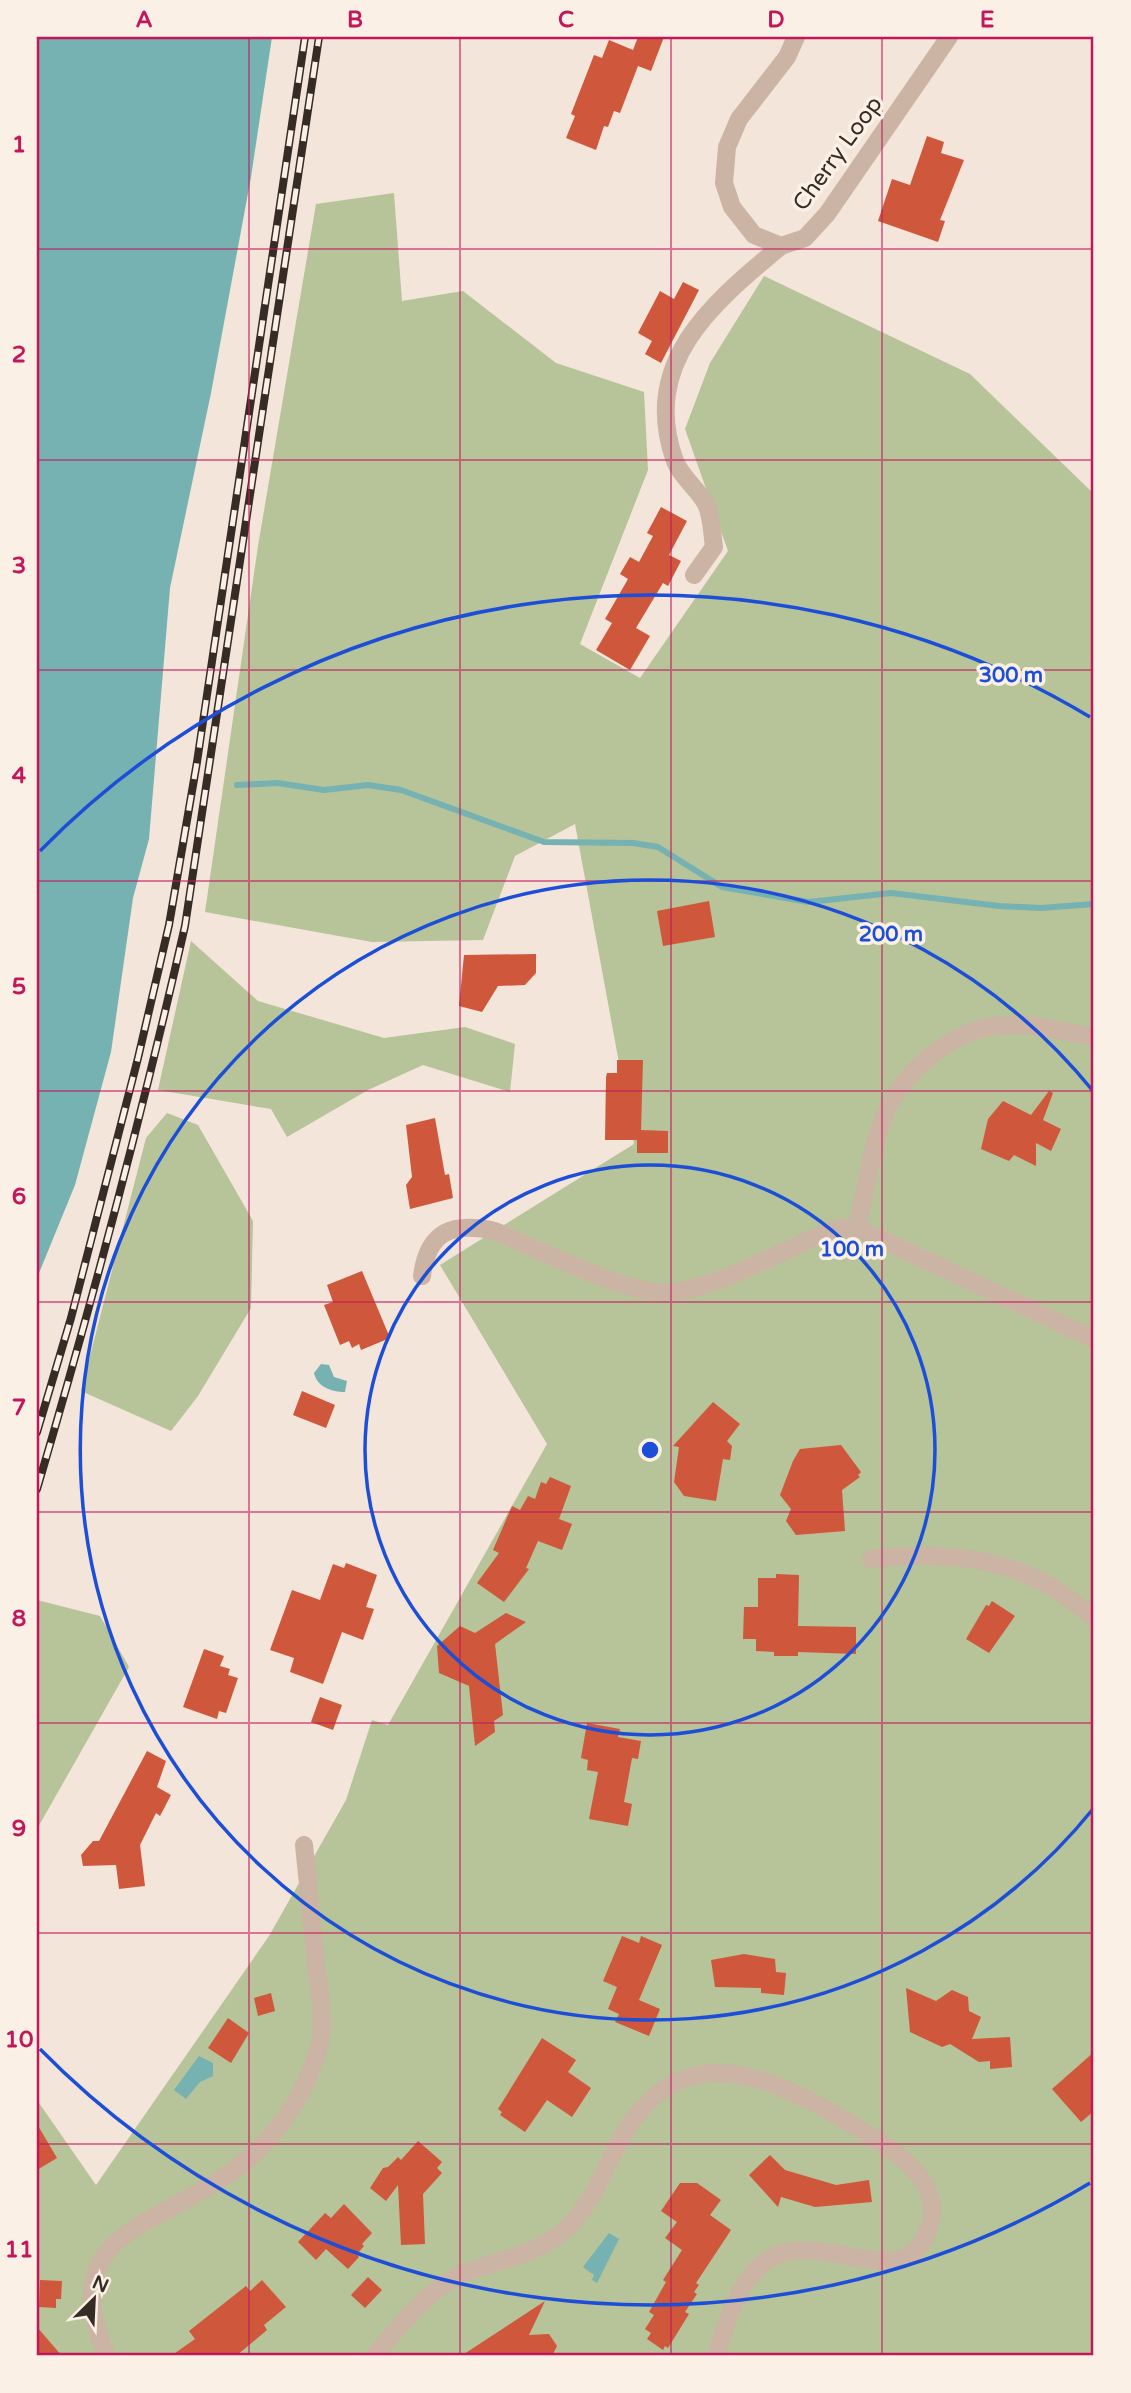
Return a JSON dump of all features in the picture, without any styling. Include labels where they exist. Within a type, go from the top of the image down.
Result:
[{"type":"street","points":[[781,246],[754,235],[732,206],[724,183],[727,147],[740,119],[787,57],[796,37]]},
{"type":"street","name":"Cherry Loop","points":[[694,575],[714,547],[708,506],[676,462],[667,422],[667,381],[690,336],[718,299],[781,246],[805,238],[827,214],[949,37]]},
{"type":"street","points":[[857,1228],[890,1105],[904,1084],[940,1049],[975,1030],[1004,1024],[1094,1037]]},
{"type":"street","points":[[422,1276],[424,1260],[432,1244],[442,1233],[475,1226],[495,1231],[629,1286],[652,1293],[674,1293],[703,1285],[825,1233],[840,1228],[857,1228],[1094,1339]]},
{"type":"street","points":[[871,1559],[932,1554],[985,1560],[1051,1586],[1094,1618]]},
{"type":"street","points":[[107,2356],[92,2313],[91,2294],[100,2259],[118,2239],[224,2178],[261,2147],[288,2113],[316,2057],[322,2016],[304,1845]]},
{"type":"street","points":[[374,2356],[421,2305],[449,2281],[544,2244],[568,2228],[586,2206],[629,2126],[656,2097],[686,2079],[739,2073],[783,2088],[896,2153],[927,2190],[932,2219],[917,2249],[897,2261],[881,2262],[804,2248],[774,2256],[750,2277],[739,2293],[716,2356]]},
{"type":"green space","points":[[394,193],[402,301],[463,291],[556,363],[644,392],[648,470],[580,644],[640,678],[728,551],[685,429],[710,363],[764,276],[970,374],[1094,494],[1094,2356],[37,2356],[37,2100],[96,2185],[269,1936],[346,1800],[372,1720],[388,1725],[547,1444],[440,1265],[634,1144],[575,824],[515,856],[483,940],[372,942],[205,912],[258,546],[316,204]]},
{"type":"green space","points":[[191,941],[258,1001],[384,1038],[465,1027],[515,1044],[510,1092],[423,1065],[368,1090],[287,1137],[271,1109],[158,1090]]},
{"type":"green space","points":[[167,1113],[198,1125],[253,1221],[251,1308],[198,1396],[171,1431],[81,1391],[146,1138]]},
{"type":"green space","points":[[37,1600],[100,1616],[129,1667],[37,1829]]},
{"type":"water","points":[[37,37],[272,37],[251,177],[211,393],[170,588],[149,839],[133,898],[111,1052],[75,1185],[37,1278]]},
{"type":"water","points":[[321,1364],[329,1365],[334,1377],[347,1381],[345,1392],[330,1390],[318,1382],[314,1373]]},
{"type":"water","points":[[199,2056],[213,2063],[213,2076],[200,2082],[186,2099],[174,2090]]},
{"type":"water","points":[[609,2233],[619,2239],[597,2283],[592,2280],[594,2275],[583,2267]]},
{"type":"building","points":[[638,37],[664,37],[651,71],[638,66],[620,113],[614,111],[608,127],[604,126],[596,150],[566,138],[575,116],[571,114],[594,55],[602,58],[609,40],[633,50]]},
{"type":"building","points":[[927,136],[944,142],[941,153],[964,160],[940,220],[945,221],[938,242],[878,221],[892,179],[910,185]]},
{"type":"building","points":[[683,282],[699,290],[661,363],[645,354],[652,341],[638,333],[660,291],[674,299]]},
{"type":"building","points":[[661,507],[687,521],[669,555],[681,561],[668,586],[663,583],[636,628],[650,636],[630,670],[596,650],[612,623],[605,619],[628,579],[620,574],[630,557],[639,562],[653,536],[647,533]]},
{"type":"building","points":[[709,901],[715,937],[663,946],[657,911]]},
{"type":"building","points":[[536,954],[536,973],[525,985],[498,986],[482,1012],[459,1006],[464,955]]},
{"type":"building","points":[[617,1060],[643,1060],[641,1130],[668,1131],[668,1153],[637,1153],[637,1140],[605,1140],[606,1077],[607,1073],[617,1073]]},
{"type":"building","points":[[1049,1091],[1053,1093],[1043,1120],[1061,1129],[1051,1151],[1036,1143],[1036,1166],[1014,1155],[1009,1161],[981,1149],[988,1119],[1003,1101],[1031,1115]]},
{"type":"building","points":[[435,1118],[445,1175],[449,1174],[453,1198],[410,1209],[406,1185],[412,1177],[406,1125]]},
{"type":"building","points":[[362,1271],[390,1338],[361,1350],[359,1344],[352,1348],[349,1341],[340,1345],[324,1305],[333,1302],[327,1285]]},
{"type":"building","points":[[302,1391],[335,1405],[326,1428],[293,1415]]},
{"type":"building","points":[[713,1402],[740,1424],[727,1441],[732,1446],[730,1460],[723,1459],[716,1501],[684,1496],[674,1482],[679,1447],[673,1446]]},
{"type":"building","points":[[841,1445],[861,1472],[858,1475],[860,1477],[842,1490],[845,1531],[796,1535],[786,1521],[791,1509],[780,1495],[793,1461],[800,1449]]},
{"type":"building","points":[[550,1477],[571,1486],[559,1519],[572,1524],[562,1550],[538,1541],[526,1568],[529,1569],[504,1602],[477,1583],[499,1553],[493,1550],[512,1506],[520,1510],[528,1496],[535,1499],[541,1482],[546,1484]]},
{"type":"building","points":[[346,1563],[377,1575],[366,1607],[374,1609],[363,1640],[342,1632],[323,1684],[290,1672],[294,1658],[270,1650],[292,1590],[320,1600],[333,1564],[344,1568]]},
{"type":"building","points":[[776,1574],[799,1575],[798,1626],[856,1627],[856,1654],[798,1652],[798,1656],[774,1656],[774,1652],[756,1651],[756,1639],[743,1639],[744,1607],[758,1607],[758,1578],[776,1578]]},
{"type":"building","points":[[992,1601],[1015,1616],[989,1653],[966,1639],[986,1605],[989,1606]]},
{"type":"building","points":[[506,1613],[526,1622],[495,1644],[503,1715],[494,1721],[495,1732],[475,1746],[469,1686],[439,1673],[437,1646],[460,1626],[475,1633]]},
{"type":"building","points":[[204,1649],[224,1656],[220,1666],[230,1669],[228,1675],[238,1678],[226,1713],[219,1711],[217,1719],[183,1707]]},
{"type":"building","points":[[320,1697],[342,1705],[333,1730],[311,1722]]},
{"type":"building","points":[[587,1723],[620,1729],[618,1737],[641,1741],[638,1759],[632,1758],[624,1802],[632,1804],[628,1826],[589,1819],[598,1772],[587,1770],[588,1760],[581,1758]]},
{"type":"building","points":[[147,1751],[166,1761],[157,1787],[171,1795],[160,1816],[156,1813],[140,1845],[145,1886],[119,1889],[116,1865],[83,1866],[81,1855],[93,1841],[99,1841]]},
{"type":"building","points":[[622,1936],[639,1943],[641,1936],[662,1945],[639,2000],[660,2009],[649,2036],[615,2022],[619,2014],[608,2009],[617,1987],[603,1981]]},
{"type":"building","points":[[744,1954],[775,1959],[776,1972],[786,1973],[784,1995],[761,1993],[761,1988],[715,1987],[711,1960]]},
{"type":"building","points":[[906,1988],[936,2001],[952,1990],[968,1997],[969,2011],[981,2017],[972,2039],[1010,2037],[1012,2067],[990,2069],[990,2061],[979,2062],[950,2044],[942,2047],[910,2032]]},
{"type":"building","points":[[271,1993],[275,2011],[258,2016],[254,1998]]},
{"type":"building","points":[[228,2018],[249,2033],[231,2063],[208,2048]]},
{"type":"building","points":[[542,2038],[576,2060],[568,2072],[591,2088],[572,2117],[547,2100],[525,2132],[500,2115],[502,2112],[498,2109]]},
{"type":"building","points":[[1094,2052],[1094,2111],[1081,2122],[1052,2089]]},
{"type":"building","points":[[37,2124],[57,2158],[37,2170]]},
{"type":"building","points":[[418,2141],[442,2162],[437,2168],[442,2173],[423,2194],[425,2244],[401,2245],[398,2185],[386,2201],[370,2188],[383,2168],[388,2167],[398,2157],[401,2160]]},
{"type":"building","points":[[770,2155],[785,2170],[836,2185],[869,2180],[872,2202],[815,2207],[781,2197],[778,2207],[749,2175]]},
{"type":"building","points":[[680,2183],[697,2183],[721,2200],[710,2215],[731,2230],[696,2283],[699,2285],[694,2292],[697,2294],[685,2312],[689,2314],[668,2348],[665,2346],[663,2350],[647,2339],[651,2333],[645,2329],[654,2315],[649,2312],[666,2282],[663,2280],[682,2250],[665,2238],[677,2222],[661,2211]]},
{"type":"building","points":[[344,2204],[372,2233],[362,2244],[364,2246],[357,2254],[359,2257],[348,2269],[326,2249],[316,2260],[298,2242],[325,2213],[331,2218]]},
{"type":"building","points":[[368,2277],[382,2290],[365,2308],[351,2295]]},
{"type":"building","points":[[40,2280],[62,2281],[61,2299],[56,2299],[56,2308],[39,2307]]},
{"type":"building","points":[[262,2280],[286,2307],[264,2325],[267,2330],[236,2356],[171,2356],[195,2339],[189,2331],[246,2286],[250,2291]]},
{"type":"building","points":[[545,2301],[529,2335],[549,2334],[557,2346],[552,2356],[461,2356]]},
{"type":"building","points":[[37,2327],[62,2356],[37,2356]]},
{"type":"waterway","points":[[237,785],[277,783],[324,790],[368,785],[401,790],[544,842],[633,843],[658,847],[722,887],[809,902],[891,893],[999,906],[1041,908],[1094,904]]},
{"type":"railway","points":[[37,1432],[71,1318],[138,1058],[169,925],[197,762],[305,37]]},
{"type":"railway","points":[[37,1489],[116,1209],[185,926],[319,37]]}]
